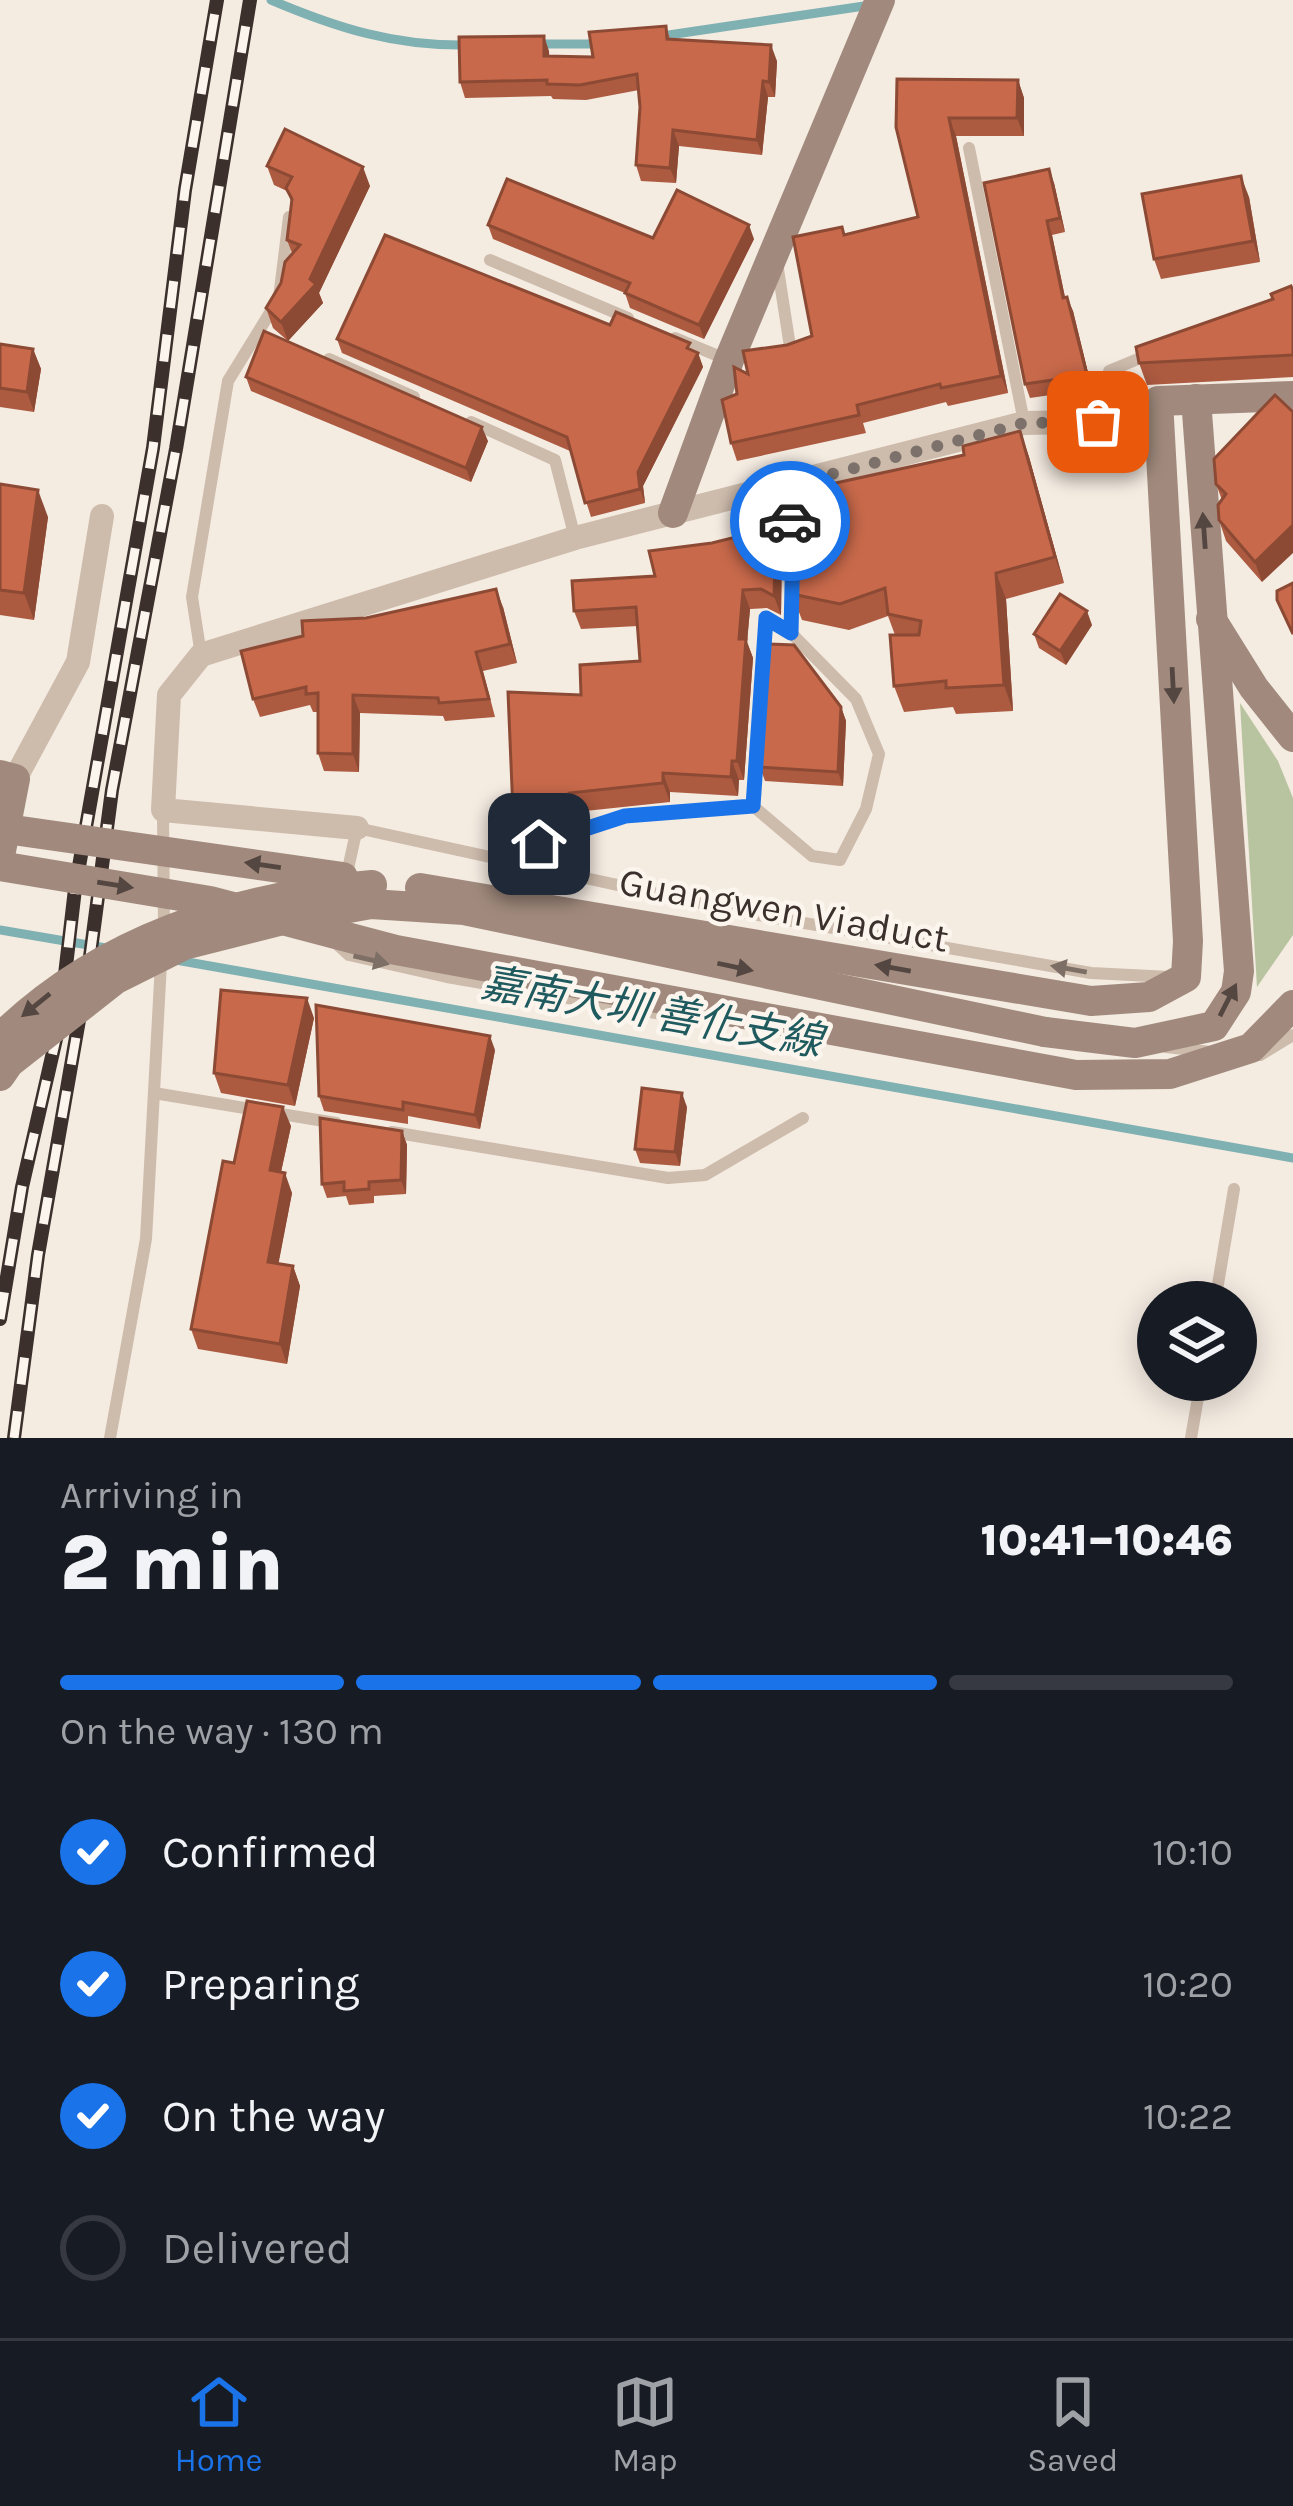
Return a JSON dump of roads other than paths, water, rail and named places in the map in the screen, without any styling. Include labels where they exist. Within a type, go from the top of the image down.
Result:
[{"type":"street","points":[[673,513],[729,360],[880,0]]},
{"type":"street","points":[[357,828],[163,811],[169,695],[201,655],[575,538],[1024,423],[1146,411],[1196,399],[1293,397]]},
{"type":"street","name":"Guangwen Viaduct","points":[[0,1076],[41,1036],[116,979],[184,946],[283,920],[371,904],[464,910],[1045,1031],[1135,1043],[1214,1026],[1236,992],[1239,971],[1196,399]]},
{"type":"street","points":[[1146,411],[1188,941],[1186,977]]},
{"type":"street","points":[[0,856],[5,777],[78,662],[101,515]]},
{"type":"street","points":[[1210,616],[1254,688],[1293,737]]},
{"type":"street","points":[[0,828],[420,888]]},
{"type":"street","points":[[0,866],[210,901],[397,950],[1076,1075],[1170,1074],[1251,1048],[1293,1005]]},
{"type":"street","name":"Guangwen Viaduct","points":[[0,1038],[28,1010],[80,972],[149,934],[296,893],[370,885],[420,888],[1091,1001],[1149,997],[1186,977]]},
{"type":"lane","points":[[969,148],[1024,423]]},
{"type":"lane","points":[[201,655],[192,597],[228,380],[279,298],[290,217]]},
{"type":"lane","points":[[776,250],[790,353]]},
{"type":"lane","points":[[490,260],[642,324]]},
{"type":"lane","points":[[664,333],[729,360]]},
{"type":"lane","points":[[1146,411],[1109,370],[1174,345]]},
{"type":"lane","points":[[329,359],[432,405]]},
{"type":"lane","points":[[452,414],[555,460],[575,538]]},
{"type":"lane","points":[[783,487],[793,540],[791,633]]},
{"type":"lane","points":[[539,844],[625,816],[753,806],[812,856],[840,860],[866,809],[879,754],[856,699],[791,633],[766,618],[753,806]]},
{"type":"lane","points":[[1231,649],[1270,685],[1293,715]]},
{"type":"lane","points":[[110,1438],[146,1238],[164,928],[163,811]]},
{"type":"lane","points":[[1186,977],[1091,973],[741,912],[357,828],[333,941],[349,955],[446,977],[1095,1089],[1181,1083],[1220,1074],[1293,1035]]},
{"type":"lane","points":[[1135,1043],[1256,1058]]},
{"type":"lane","points":[[154,1093],[341,1124]]},
{"type":"lane","points":[[388,1132],[668,1178],[705,1175],[803,1118]]},
{"type":"lane","points":[[1218,1281],[1234,1189]]},
{"type":"lane","points":[[1191,1438],[1197,1401]]},
{"type":"waterway","points":[[271,0],[366,33],[466,45]]},
{"type":"waterway","points":[[662,36],[871,5]]},
{"type":"waterway","points":[[536,44],[604,44]]},
{"type":"waterway","name":"嘉南大圳 善化支線","points":[[0,930],[106,948]]},
{"type":"waterway","name":"嘉南大圳 善化支線","points":[[176,960],[1293,1158]]},
{"type":"railway","points":[[0,1319],[22,1187],[59,1026],[75,889],[153,448],[185,190],[217,0]]},
{"type":"railway","points":[[14,1438],[38,1255],[90,957],[112,790],[176,449],[250,0]]}]
